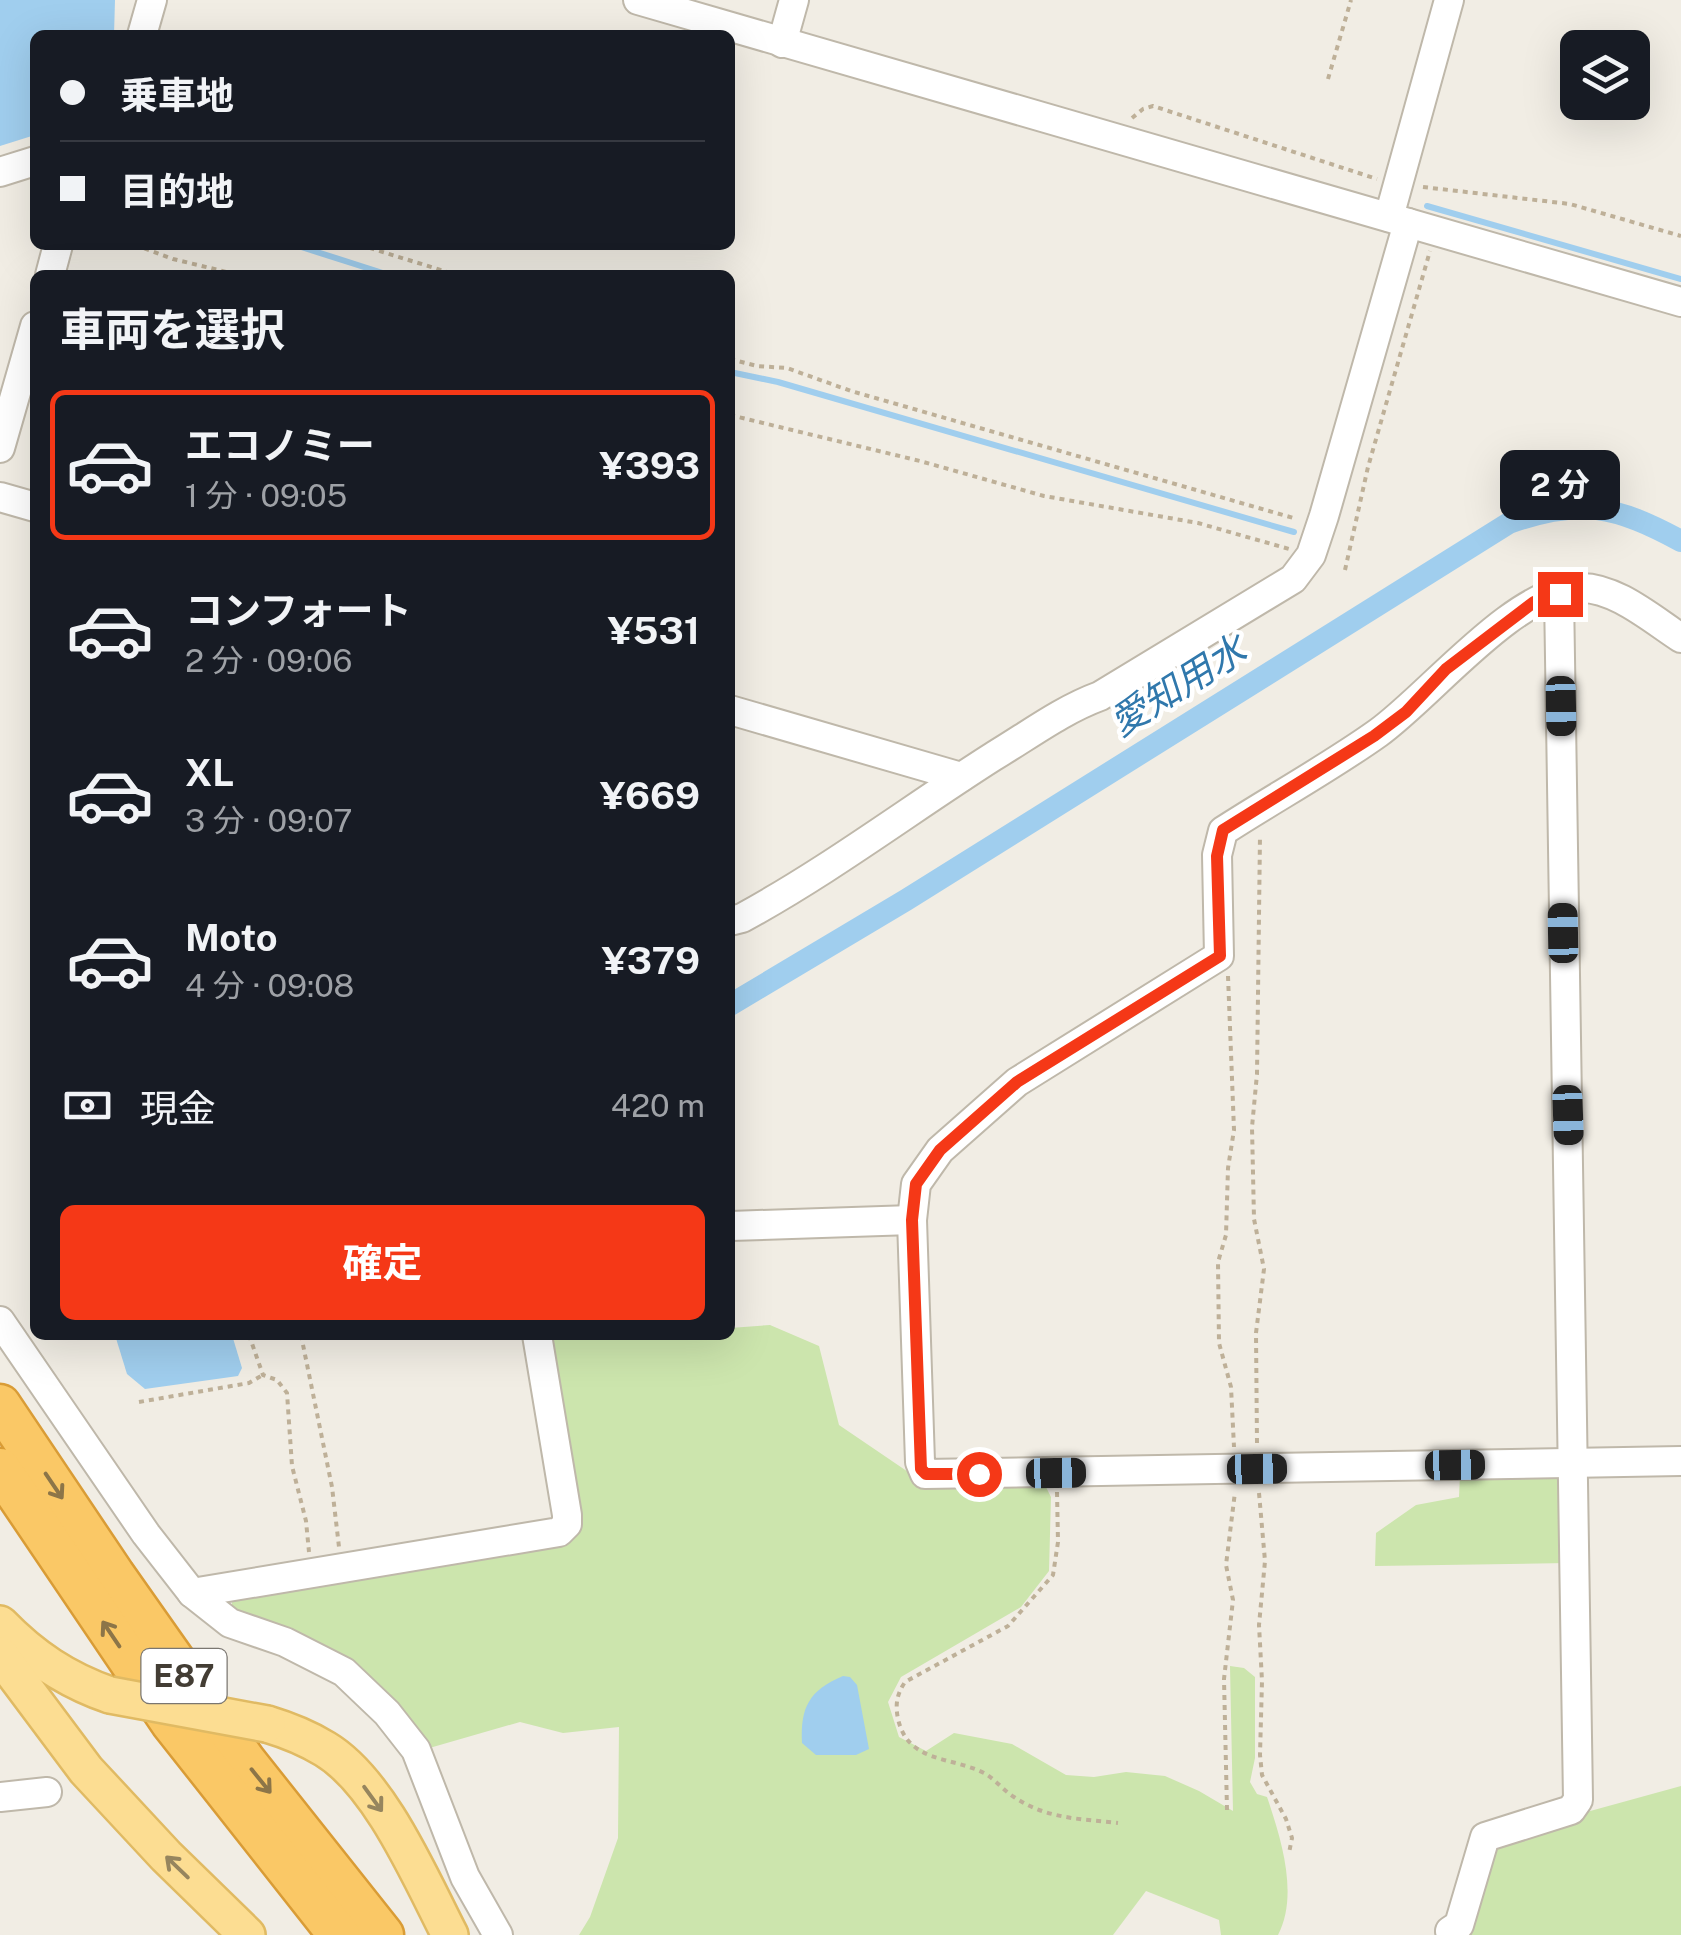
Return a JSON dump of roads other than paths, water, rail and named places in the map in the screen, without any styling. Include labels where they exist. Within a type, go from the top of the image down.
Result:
[{"type":"highway","name":"E87","points":[[0,1405],[234,1746],[383,1935]]},
{"type":"highway","name":"E87","points":[[0,1469],[172,1722],[339,1935]]},
{"type":"main road","points":[[0,1624],[24,1649],[62,1675],[110,1695],[267,1724],[328,1750],[367,1789],[402,1841],[450,1935]]},
{"type":"main road","points":[[0,1655],[86,1770],[247,1935]]},
{"type":"main road","points":[[86,1770],[72,1740],[73,1726],[78,1713],[110,1695]]},
{"type":"street","points":[[143,30],[152,0]]},
{"type":"street","points":[[638,0],[1681,302]]},
{"type":"street","points":[[782,43],[794,0]]},
{"type":"street","points":[[735,920],[823,872],[1075,705],[1100,696],[1293,579],[1311,555],[1321,526],[1399,220],[1398,183],[1449,0]]},
{"type":"street","points":[[0,172],[30,163]]},
{"type":"street","points":[[0,448],[30,343]]},
{"type":"street","points":[[0,497],[30,506]]},
{"type":"street","points":[[1681,638],[1598,591],[1579,588],[1534,602],[1446,669],[1406,712],[1374,736],[1223,830],[1218,841],[1220,956],[1017,1082],[940,1150],[916,1184],[912,1220],[923,1473],[1681,1461]]},
{"type":"street","points":[[1450,1931],[1459,1925],[1484,1837],[1571,1810],[1578,1800],[1560,594]]},
{"type":"street","points":[[735,711],[961,777]]},
{"type":"street","points":[[735,1226],[912,1220]]},
{"type":"street","points":[[0,1321],[146,1534],[192,1593],[230,1623],[285,1642],[344,1672],[388,1713],[416,1750],[465,1877],[498,1935]]},
{"type":"street","points":[[192,1593],[552,1534],[563,1529],[567,1515],[538,1340]]},
{"type":"street","points":[[0,1797],[47,1792]]},
{"type":"water","points":[[0,0],[115,0],[114,30],[30,30],[30,137],[0,146]]},
{"type":"water","points":[[117,1340],[234,1340],[242,1368],[238,1376],[145,1389],[127,1374]]},
{"type":"water","points":[[843,1676],[857,1685],[869,1749],[856,1755],[816,1755],[802,1743],[805,1710],[822,1687]]},
{"type":"waterway","points":[[1427,206],[1681,279]]},
{"type":"waterway","points":[[311,250],[373,270]]},
{"type":"waterway","points":[[735,373],[778,382],[1294,532]]},
{"type":"waterway","name":"愛知用水","points":[[735,1002],[906,900],[1509,523],[1557,510],[1597,509],[1637,520],[1681,541]]}]
